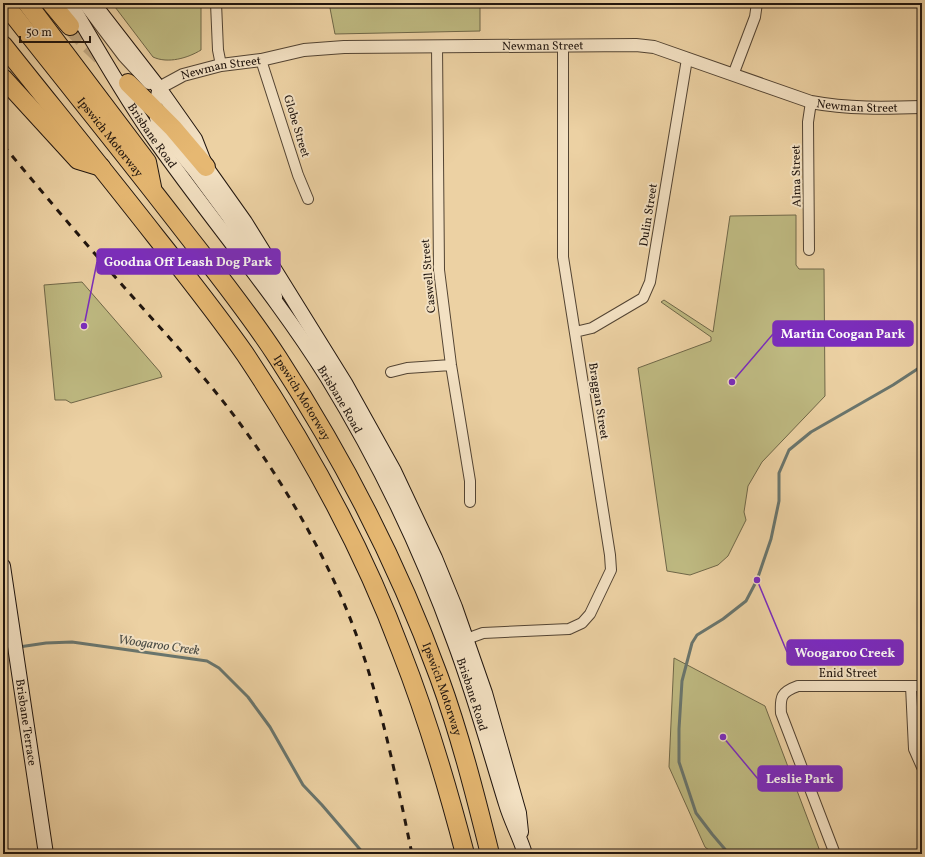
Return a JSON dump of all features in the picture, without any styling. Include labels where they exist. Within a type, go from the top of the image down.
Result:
[{"type":"highway","name":"Ipswich Motorway","points":[[4,3],[153,191],[247,313],[277,356],[344,466],[378,532],[407,596],[439,678],[467,763],[490,854]]},
{"type":"highway","points":[[27,3],[146,162],[153,191]]},
{"type":"highway","points":[[51,3],[70,26]]},
{"type":"highway","name":"Ipswich Motorway","points":[[3,45],[213,310],[244,354],[291,427],[323,482],[366,569],[401,649],[431,736],[465,854]]},
{"type":"highway","points":[[3,78],[78,160],[101,167]]},
{"type":"highway","points":[[128,83],[155,109],[206,167]]},
{"type":"main road","name":"Brisbane Road","points":[[70,3],[148,130],[209,215],[277,302],[328,379],[381,472],[461,641]]},
{"type":"main road","name":"Brisbane Road","points":[[93,3],[160,88],[195,139],[206,167],[245,222],[345,383],[369,425],[416,516],[455,607],[461,641],[510,817],[523,848]]},
{"type":"main road","name":"Brisbane Terrace","points":[[3,566],[46,854]]},
{"type":"street","points":[[84,3],[137,72],[149,83],[160,88],[155,109],[156,120],[159,128],[194,171],[232,222],[274,290],[277,302]]},
{"type":"street","points":[[216,3],[218,50],[221,65]]},
{"type":"street","points":[[734,75],[755,17],[757,3]]},
{"type":"street","name":"Braggan Street","points":[[461,641],[484,633],[568,629],[582,623],[590,614],[611,570],[610,555],[562,257],[563,45]]},
{"type":"street","name":"Newman Street","points":[[160,88],[183,75],[221,65],[261,60],[304,50],[344,47],[636,45],[654,47],[811,102],[858,108],[922,107]]},
{"type":"street","name":"Caswell Street","points":[[438,46],[439,270],[451,364],[470,481],[470,502]]},
{"type":"street","name":"Dulin Street","points":[[575,332],[592,328],[643,298],[650,282],[687,59]]},
{"type":"street","name":"Globe Street","points":[[261,60],[298,175],[308,198]]},
{"type":"street","name":"Alma Street","points":[[810,250],[808,122],[811,102]]},
{"type":"street","points":[[391,372],[407,368],[451,364]]},
{"type":"street","name":"Enid Street","points":[[835,854],[781,713],[780,700],[786,690],[798,686],[922,686]]},
{"type":"street","points":[[912,686],[914,749],[922,767]]},
{"type":"shaded area","points":[[112,3],[201,3],[201,50],[184,58],[178,59],[165,60],[153,57]]},
{"type":"shaded area","points":[[329,3],[480,3],[480,31],[335,34]]},
{"type":"shaded area","points":[[796,215],[796,265],[799,269],[824,269],[825,396],[762,462],[748,486],[744,512],[746,520],[728,556],[718,565],[690,575],[667,571],[638,368],[711,341],[711,337],[661,302],[664,300],[713,332],[730,216]]},
{"type":"shaded area","points":[[82,282],[160,372],[162,377],[71,403],[66,400],[55,400],[44,285]]},
{"type":"shaded area","points":[[674,658],[765,706],[821,854],[714,854],[705,847],[669,767]]},
{"type":"waterway","name":"Woogaroo Creek","points":[[729,854],[696,813],[679,762],[679,729],[682,681],[692,643],[697,635],[723,619],[746,601],[757,580],[771,539],[779,501],[779,473],[789,450],[811,432],[893,385],[922,366]]},
{"type":"waterway","name":"Woogaroo Creek","points":[[19,647],[46,643],[72,642],[207,661],[219,668],[248,697],[270,727],[303,785],[364,854]]},
{"type":"waterway","name":"Woogaroo Creek","points":[[3,649],[11,648]]},
{"type":"tunnel","points":[[70,26],[101,56]]},
{"type":"railway","points":[[3,145],[82,239],[215,391],[258,449],[299,514],[334,581],[360,646],[390,750],[412,854]]},
{"type":"place","name":"Goodna Off Leash Dog Park","points":[[84,326]]},
{"type":"place","name":"Martin Coogan Park","points":[[732,382]]},
{"type":"place","name":"Woogaroo Creek","points":[[757,580]]},
{"type":"place","name":"Leslie Park","points":[[723,737]]}]
